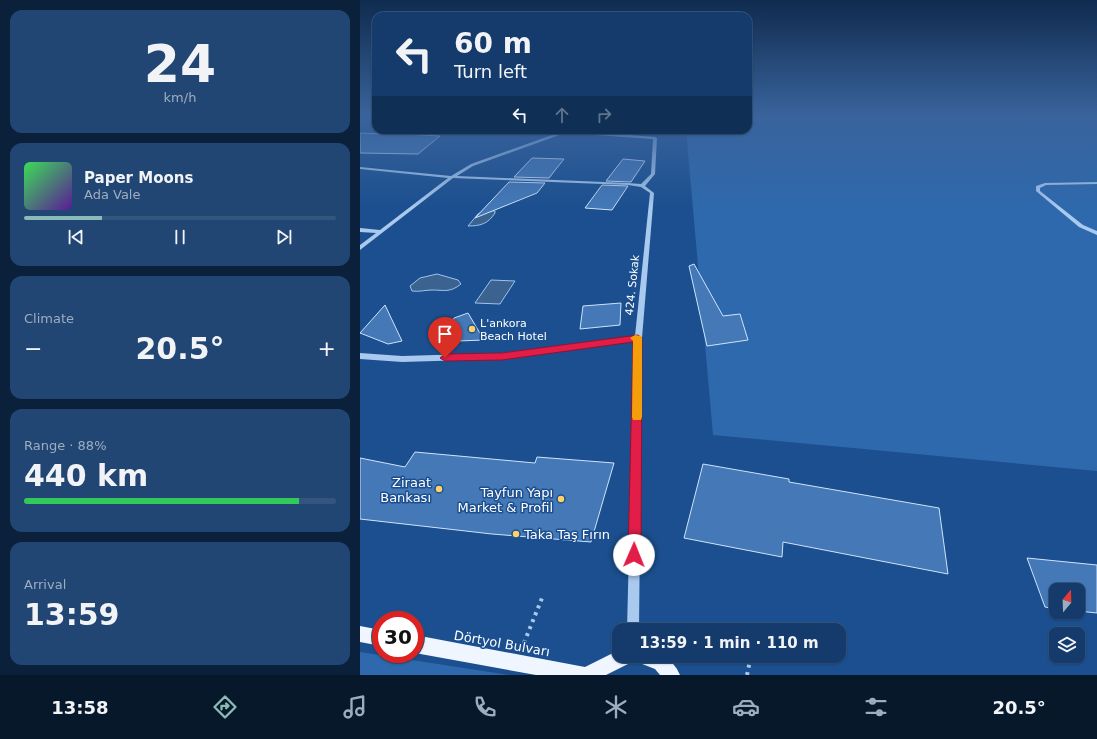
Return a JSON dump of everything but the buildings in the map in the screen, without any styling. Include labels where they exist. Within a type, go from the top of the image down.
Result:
[{"type":"main road","points":[[360,634],[372,636]]},
{"type":"main road","name":"Dörtyol Bulvarı","points":[[424,646],[584,675]]},
{"type":"main road","points":[[587,675],[612,663]]},
{"type":"main road","points":[[663,663],[671,675]]},
{"type":"street","points":[[360,248],[452,177],[489,157],[524,146]]},
{"type":"street","points":[[360,168],[452,177],[628,184],[642,186],[653,174],[655,146]]},
{"type":"street","points":[[1097,183],[1045,184],[1038,187],[1038,191],[1081,226],[1097,233]]},
{"type":"street","name":"424. Sokak","points":[[633,623],[638,338],[652,193],[642,186]]},
{"type":"street","points":[[360,230],[380,232]]},
{"type":"street","points":[[360,356],[402,359],[502,356],[638,338]]},
{"type":"path","points":[[516,662],[542,598]]},
{"type":"path","points":[[747,675],[750,663]]},
{"type":"shaded area","points":[[687,146],[1097,146],[1097,471],[713,435]]},
{"type":"shaded area","points":[[485,210],[495,211],[490,220],[476,226],[468,226],[478,214]]},
{"type":"shaded area","points":[[437,274],[458,280],[461,284],[454,289],[447,290],[412,291],[410,286],[420,278]]},
{"type":"shaded area","points":[[491,280],[515,281],[500,304],[475,303]]},
{"type":"shaded area","points":[[360,652],[372,654],[372,663],[424,662],[509,675],[360,675]]},
{"type":"slow traffic","points":[[635,338],[638,338],[637,417]]},
{"type":"place","name":"L'ankora Beach Hotel","points":[[472,329]]},
{"type":"place","name":"Ziraat Bankası","points":[[439,489]]},
{"type":"place","name":"Tayfun Yapı Market & Profil","points":[[561,499]]},
{"type":"place","name":"Taka Taş Fırın","points":[[516,534]]},
{"type":"route","points":[[445,358],[502,356],[638,338],[634,555]]}]
